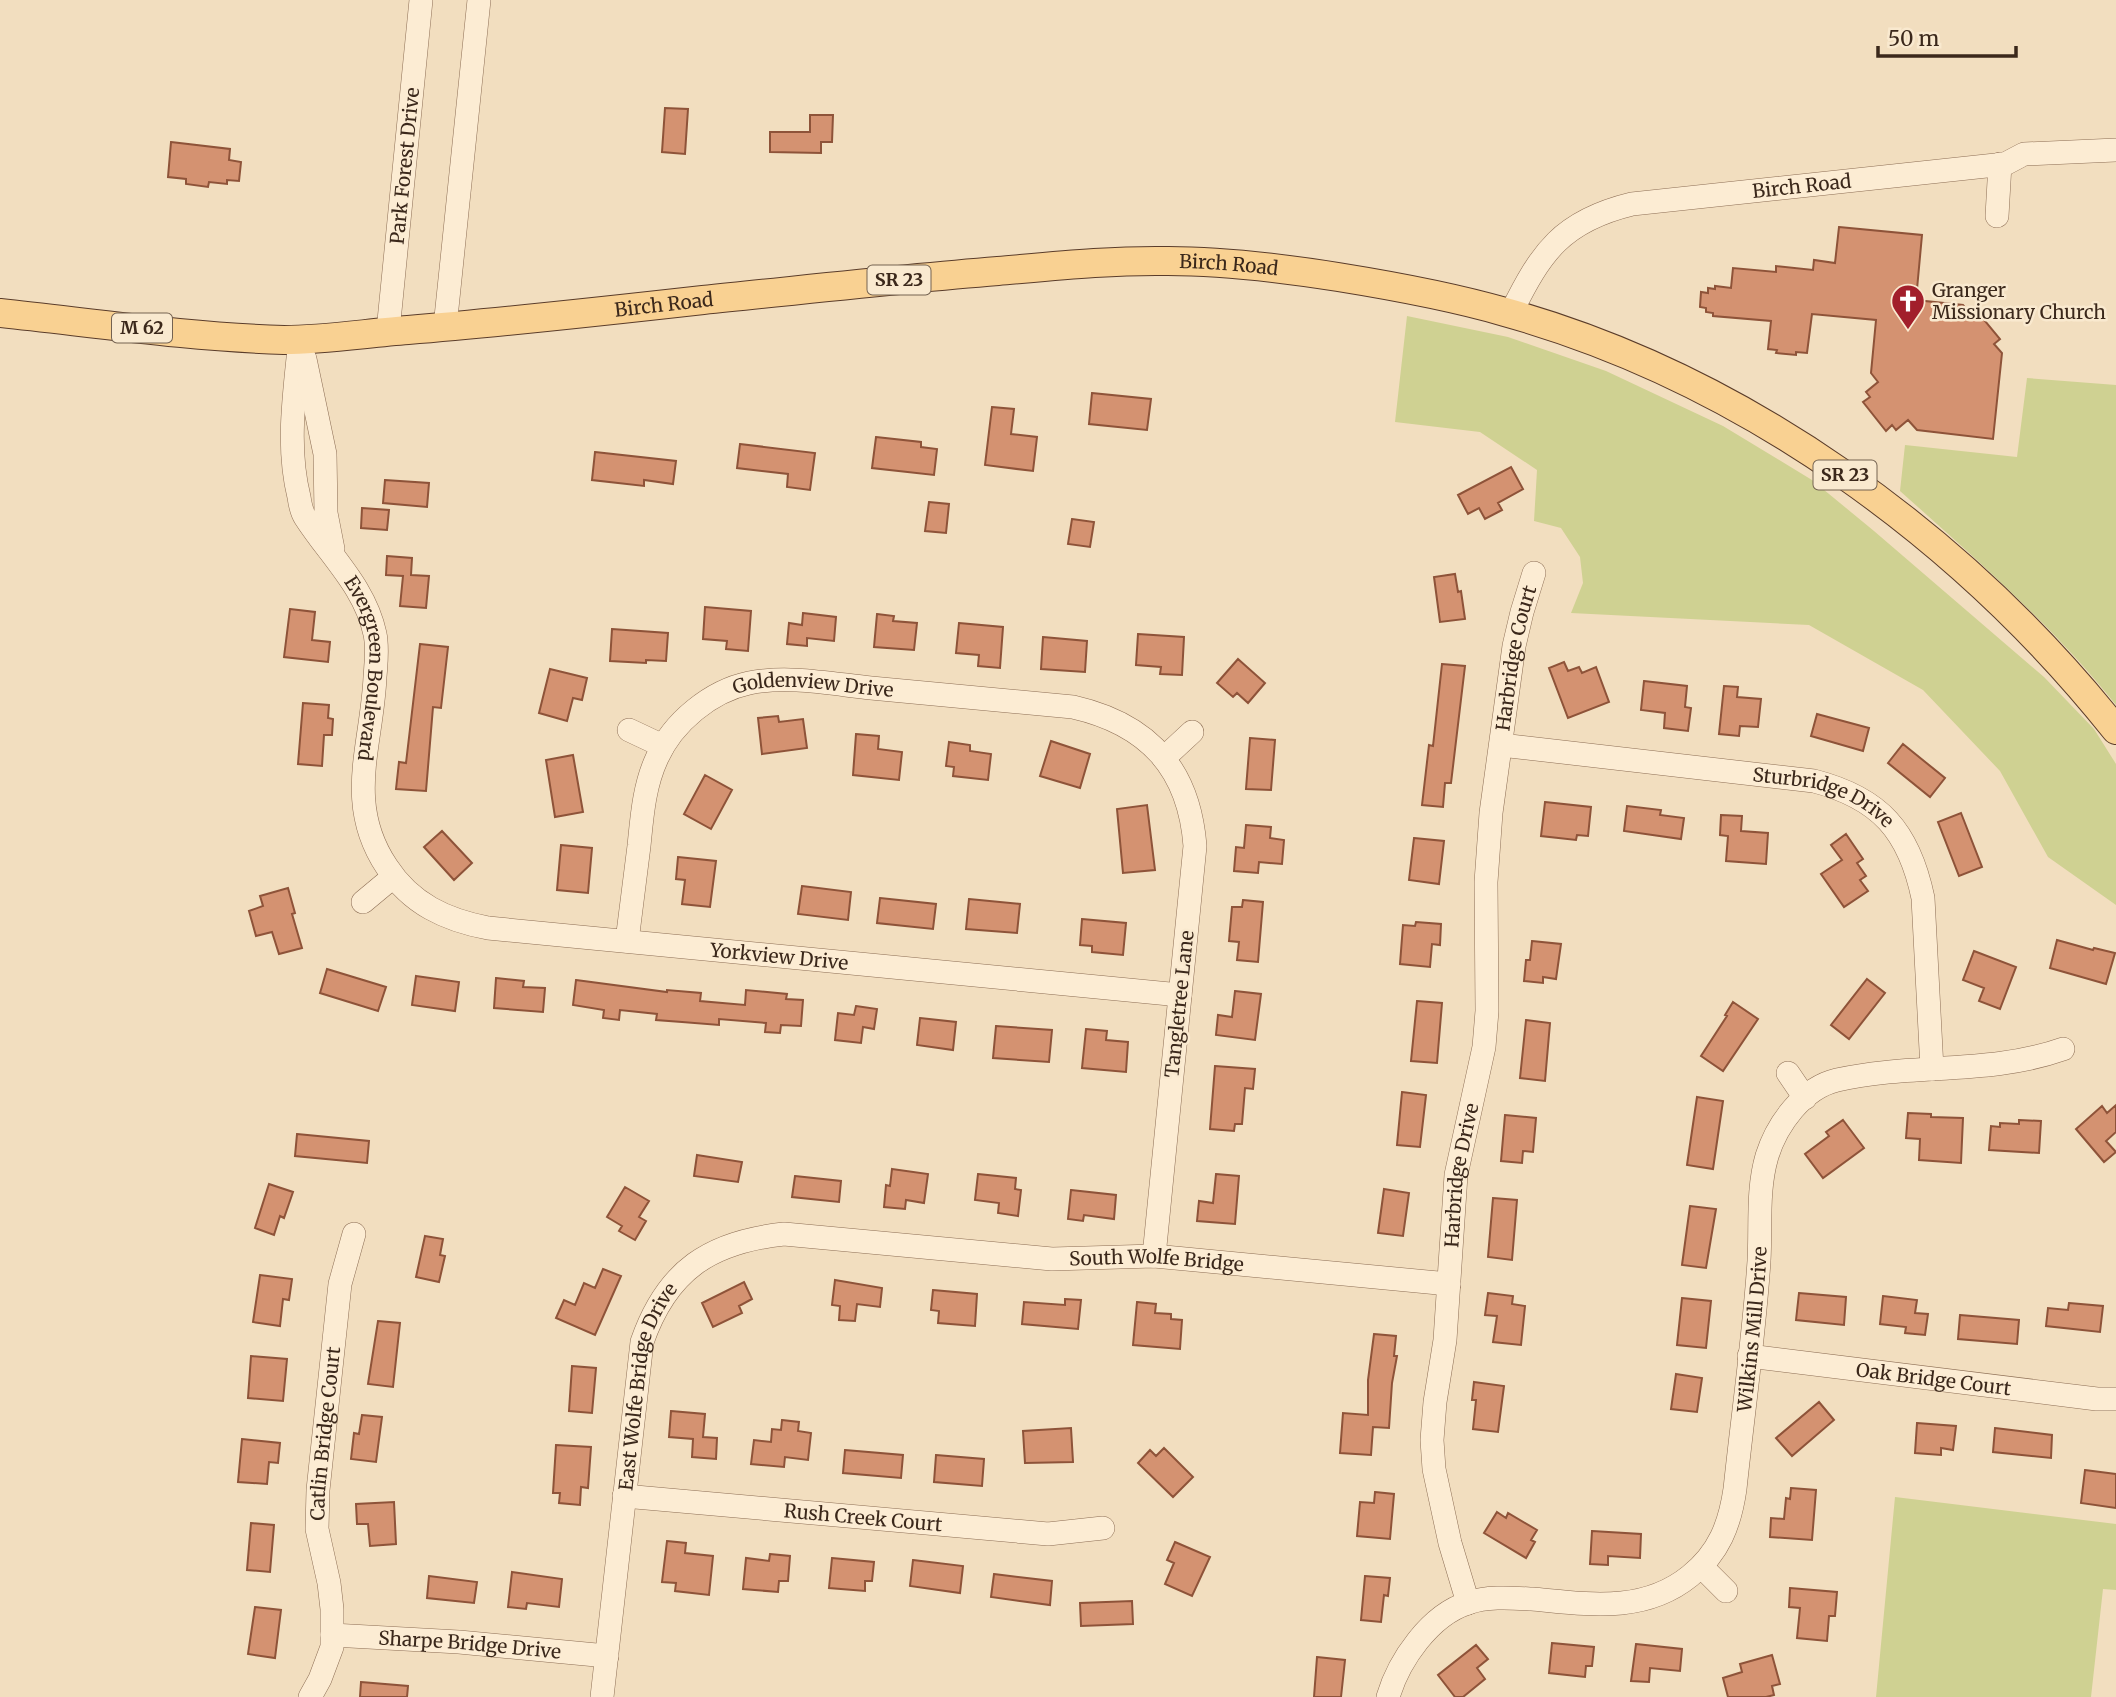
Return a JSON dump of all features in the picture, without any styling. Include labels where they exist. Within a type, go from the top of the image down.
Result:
[{"type":"main road","name":"Birch Road","points":[[293,339],[445,327],[967,273],[1106,262],[1169,261],[1261,265],[1384,284],[1511,313]]},
{"type":"main road","name":"M 62","points":[[0,313],[204,334],[293,339]]},
{"type":"main road","name":"SR 23","points":[[1511,313],[1607,347],[1683,381],[1784,436],[1838,470],[1913,525],[1976,579],[2063,666],[2116,730]]},
{"type":"street","name":"Park Forest Drive","points":[[388,331],[421,0]]},
{"type":"street","points":[[445,327],[479,0]]},
{"type":"street","name":"Birch Road","points":[[1511,313],[1532,270],[1548,251],[1579,225],[1615,208],[2000,164],[2024,154],[2116,150]]},
{"type":"street","points":[[1997,216],[2000,164]]},
{"type":"street","name":"Evergreen Boulevard","points":[[293,339],[325,454],[326,513],[334,556]]},
{"type":"street","name":"Evergreen Boulevard","points":[[293,339],[292,458],[303,515],[359,592],[370,615],[375,635],[375,685],[362,788]]},
{"type":"street","points":[[292,458],[325,454]]},
{"type":"street","name":"Harbridge Court","points":[[1501,745],[1514,646],[1534,573]]},
{"type":"street","name":"Goldenview Drive","points":[[627,941],[649,780],[663,747],[691,713],[712,698],[748,684],[773,681],[984,699]]},
{"type":"street","name":"Tangletree Lane","points":[[984,699],[1073,707],[1101,713],[1121,722],[1150,743],[1164,758],[1183,789],[1191,816],[1195,846],[1154,1256]]},
{"type":"street","points":[[629,730],[663,747]]},
{"type":"street","points":[[1164,758],[1192,732]]},
{"type":"street","name":"Sturbridge Drive","points":[[1501,745],[1814,781],[1841,788],[1879,811],[1897,830],[1909,850],[1923,898],[1932,1069]]},
{"type":"street","name":"Harbridge Drive","points":[[1468,1602],[1441,1510],[1432,1440],[1445,1340],[1456,1175],[1484,1047],[1487,1011],[1486,881],[1491,813],[1501,745]]},
{"type":"street","name":"Yorkview Drive","points":[[362,788],[365,819],[374,845],[393,877],[430,909],[461,922],[488,928],[1180,995]]},
{"type":"street","points":[[363,902],[393,877]]},
{"type":"street","name":"Wilkins Mill Drive","points":[[1388,1697],[1409,1650],[1429,1628],[1468,1602],[1496,1598],[1608,1605],[1633,1603],[1670,1589],[1702,1567],[1711,1557],[1732,1511],[1759,1260],[1760,1190],[1767,1155],[1777,1130],[1791,1111],[1805,1098],[1833,1081],[1877,1073],[2015,1063],[2063,1049]]},
{"type":"street","points":[[1788,1073],[1805,1098]]},
{"type":"street","name":"Catlin Bridge Court","points":[[310,1697],[328,1659],[332,1635],[330,1583],[317,1529],[318,1490],[340,1284],[354,1234]]},
{"type":"street","name":"East Wolfe Bridge Drive","points":[[602,1697],[642,1342],[648,1324],[661,1301],[680,1275],[718,1250],[756,1237],[784,1234],[865,1241]]},
{"type":"street","name":"South Wolfe Bridge","points":[[865,1241],[1052,1259],[1154,1256],[1449,1284]]},
{"type":"street","name":"Oak Bridge Court","points":[[1749,1356],[2097,1399],[2116,1399]]},
{"type":"street","name":"Rush Creek Court","points":[[624,1496],[1048,1534],[1103,1528]]},
{"type":"street","points":[[1702,1567],[1726,1591]]},
{"type":"street","name":"Sharpe Bridge Drive","points":[[332,1635],[459,1642],[607,1656]]},
{"type":"green space","points":[[1407,316],[1508,337],[1606,371],[1723,426],[1812,480],[1874,531],[2044,677],[2094,729],[2116,764],[2116,905],[2048,857],[2000,771],[1923,690],[1809,625],[1571,613],[1583,583],[1580,557],[1561,528],[1534,521],[1537,470],[1480,432],[1395,422]]},
{"type":"green space","points":[[2027,378],[2116,385],[2116,705],[2040,620],[1900,491],[1905,445],[2017,457]]},
{"type":"green space","points":[[1895,1497],[2116,1524],[2116,1590],[2103,1589],[2091,1697],[1876,1697]]},
{"type":"building","points":[[665,108],[688,109],[685,154],[662,152]]},
{"type":"building","points":[[810,115],[833,115],[832,142],[821,142],[821,153],[770,152],[770,132],[810,132]]},
{"type":"building","points":[[171,142],[230,149],[229,160],[241,162],[239,181],[227,180],[227,184],[209,182],[208,187],[186,184],[186,179],[168,177]]},
{"type":"building","name":"Granger Missionary Church","points":[[1839,227],[1922,235],[1916,300],[1963,305],[1970,314],[1976,310],[2000,339],[1994,344],[2002,353],[1993,439],[1917,430],[1908,420],[1896,430],[1892,425],[1886,431],[1863,402],[1870,397],[1866,392],[1878,382],[1871,373],[1876,320],[1812,314],[1807,353],[1796,352],[1796,355],[1776,353],[1777,350],[1768,349],[1771,321],[1713,316],[1713,313],[1706,312],[1706,308],[1700,307],[1701,292],[1708,293],[1708,288],[1715,289],[1715,286],[1731,288],[1733,268],[1776,272],[1776,266],[1813,270],[1814,260],[1835,263]]},
{"type":"building","points":[[1092,393],[1151,399],[1147,430],[1089,424]]},
{"type":"building","points":[[992,407],[1014,409],[1011,434],[1037,437],[1033,471],[985,465]]},
{"type":"building","points":[[876,437],[921,442],[921,447],[937,449],[934,475],[872,468]]},
{"type":"building","points":[[740,444],[815,453],[810,490],[787,487],[788,474],[737,468]]},
{"type":"building","points":[[595,452],[676,461],[673,484],[644,480],[644,486],[592,480]]},
{"type":"building","points":[[1511,467],[1523,489],[1498,503],[1502,510],[1485,519],[1479,508],[1468,514],[1458,495]]},
{"type":"building","points":[[385,480],[429,483],[427,507],[383,503]]},
{"type":"building","points":[[929,502],[949,504],[946,533],[925,531]]},
{"type":"building","points":[[362,508],[389,510],[387,530],[361,528]]},
{"type":"building","points":[[1072,519],[1094,522],[1090,547],[1068,544]]},
{"type":"building","points":[[387,556],[412,558],[411,575],[429,576],[426,608],[400,606],[403,576],[386,575]]},
{"type":"building","points":[[1455,574],[1458,592],[1461,591],[1465,619],[1440,622],[1434,577]]},
{"type":"building","points":[[705,607],[751,611],[748,651],[726,649],[727,641],[703,639]]},
{"type":"building","points":[[290,609],[315,612],[312,640],[330,642],[328,662],[284,657]]},
{"type":"building","points":[[803,613],[836,617],[834,641],[807,638],[807,646],[787,644],[789,623],[802,625]]},
{"type":"building","points":[[877,614],[894,616],[893,621],[917,623],[914,650],[874,647]]},
{"type":"building","points":[[959,623],[1003,627],[1000,668],[978,666],[979,655],[956,653]]},
{"type":"building","points":[[612,629],[668,633],[666,661],[610,661]]},
{"type":"building","points":[[1138,634],[1184,637],[1182,675],[1160,674],[1161,667],[1136,665]]},
{"type":"building","points":[[1043,637],[1087,641],[1085,672],[1041,669]]},
{"type":"building","points":[[420,644],[448,647],[441,708],[433,707],[426,791],[396,789],[399,762],[406,763]]},
{"type":"building","points":[[1238,659],[1265,683],[1248,703],[1237,693],[1233,697],[1217,683]]},
{"type":"building","points":[[1564,662],[1568,671],[1579,667],[1582,673],[1596,667],[1609,702],[1568,718],[1549,668]]},
{"type":"building","points":[[1442,664],[1465,666],[1451,783],[1445,783],[1443,807],[1422,805],[1429,745],[1433,746]]},
{"type":"building","points":[[550,669],[587,678],[582,700],[573,698],[567,721],[539,713]]},
{"type":"building","points":[[1644,681],[1687,686],[1685,707],[1691,708],[1688,731],[1664,728],[1665,713],[1641,710]]},
{"type":"building","points":[[1724,686],[1738,687],[1737,697],[1761,699],[1758,727],[1740,726],[1739,736],[1719,734]]},
{"type":"building","points":[[303,703],[329,705],[328,718],[333,719],[332,735],[324,735],[322,766],[298,764]]},
{"type":"building","points":[[1817,714],[1869,728],[1863,751],[1811,736]]},
{"type":"building","points":[[778,716],[779,722],[803,719],[807,748],[762,754],[758,718]]},
{"type":"building","points":[[856,734],[879,736],[878,749],[902,752],[899,780],[853,775]]},
{"type":"building","points":[[1250,738],[1275,740],[1271,790],[1246,789]]},
{"type":"building","points":[[1051,741],[1090,754],[1080,788],[1040,776]]},
{"type":"building","points":[[949,742],[970,745],[970,751],[991,754],[988,780],[953,776],[954,767],[946,766]]},
{"type":"building","points":[[1903,744],[1945,778],[1930,797],[1888,763]]},
{"type":"building","points":[[573,755],[583,812],[555,817],[546,760]]},
{"type":"building","points":[[705,775],[732,790],[711,829],[684,814]]},
{"type":"building","points":[[1545,802],[1591,807],[1588,836],[1577,835],[1576,840],[1541,836]]},
{"type":"building","points":[[1147,805],[1155,870],[1123,873],[1117,809]]},
{"type":"building","points":[[1627,806],[1661,810],[1660,815],[1684,818],[1681,839],[1624,831]]},
{"type":"building","points":[[1961,813],[1982,867],[1959,876],[1938,822]]},
{"type":"building","points":[[1721,815],[1742,816],[1741,831],[1768,833],[1766,864],[1726,861],[1728,836],[1720,835]]},
{"type":"building","points":[[1246,825],[1271,827],[1270,838],[1284,840],[1282,864],[1259,862],[1258,873],[1234,871],[1236,847],[1244,848]]},
{"type":"building","points":[[442,831],[472,863],[454,880],[424,847]]},
{"type":"building","points":[[1846,834],[1863,859],[1857,863],[1866,876],[1860,880],[1868,891],[1844,907],[1821,874],[1842,860],[1831,845]]},
{"type":"building","points":[[1414,838],[1444,841],[1439,884],[1409,880]]},
{"type":"building","points":[[561,845],[592,848],[588,893],[557,890]]},
{"type":"building","points":[[678,857],[716,861],[710,907],[682,904],[685,880],[676,879]]},
{"type":"building","points":[[802,886],[851,892],[848,920],[798,914]]},
{"type":"building","points":[[288,888],[302,948],[279,954],[272,932],[256,936],[249,911],[263,906],[260,896]]},
{"type":"building","points":[[880,898],[936,904],[933,929],[877,923]]},
{"type":"building","points":[[969,899],[1020,904],[1017,933],[966,929]]},
{"type":"building","points":[[1243,900],[1263,902],[1258,962],[1237,960],[1239,942],[1229,941],[1232,907],[1242,907]]},
{"type":"building","points":[[1082,919],[1126,923],[1123,955],[1092,952],[1092,946],[1080,945]]},
{"type":"building","points":[[1416,922],[1441,924],[1440,945],[1432,944],[1430,967],[1400,964],[1403,925],[1415,926]]},
{"type":"building","points":[[2057,940],[2115,953],[2106,984],[2050,968]]},
{"type":"building","points":[[1532,941],[1561,944],[1556,979],[1543,977],[1543,983],[1524,981],[1526,960],[1530,960]]},
{"type":"building","points":[[1974,951],[2016,967],[2000,1009],[1979,1001],[1984,988],[1963,980]]},
{"type":"building","points":[[327,969],[386,987],[378,1011],[320,993]]},
{"type":"building","points":[[416,976],[459,982],[455,1011],[412,1005]]},
{"type":"building","points":[[496,978],[524,981],[523,987],[545,988],[543,1012],[494,1008]]},
{"type":"building","points":[[1867,979],[1885,993],[1849,1039],[1831,1025]]},
{"type":"building","points":[[576,980],[667,992],[701,993],[700,1001],[745,1005],[746,990],[787,994],[786,999],[803,1000],[801,1026],[781,1025],[780,1033],[765,1032],[766,1023],[719,1019],[719,1025],[656,1020],[657,1014],[620,1010],[619,1020],[603,1018],[604,1010],[573,1005]]},
{"type":"building","points":[[1235,991],[1261,994],[1255,1040],[1216,1035],[1218,1015],[1232,1017]]},
{"type":"building","points":[[1417,1001],[1442,1003],[1437,1063],[1411,1061]]},
{"type":"building","points":[[1733,1002],[1758,1019],[1723,1071],[1701,1056]]},
{"type":"building","points":[[856,1006],[877,1009],[874,1029],[863,1027],[861,1043],[835,1040],[838,1013],[854,1015]]},
{"type":"building","points":[[920,1018],[956,1022],[953,1050],[917,1045]]},
{"type":"building","points":[[1526,1020],[1550,1023],[1545,1081],[1520,1078]]},
{"type":"building","points":[[996,1026],[1052,1030],[1049,1062],[993,1058]]},
{"type":"building","points":[[1086,1029],[1107,1031],[1106,1040],[1128,1042],[1126,1072],[1082,1068]]},
{"type":"building","points":[[1215,1066],[1255,1069],[1253,1089],[1245,1088],[1242,1124],[1235,1124],[1234,1131],[1210,1129]]},
{"type":"building","points":[[1402,1092],[1426,1095],[1420,1147],[1397,1145]]},
{"type":"building","points":[[1697,1097],[1723,1101],[1713,1169],[1687,1165]]},
{"type":"building","points":[[2116,1105],[2116,1132],[2106,1141],[2116,1152],[2104,1162],[2076,1129],[2102,1106],[2107,1113]]},
{"type":"building","points":[[1908,1113],[1963,1118],[1961,1163],[1919,1160],[1920,1139],[1906,1138]]},
{"type":"building","points":[[1505,1115],[1536,1118],[1533,1152],[1523,1151],[1522,1163],[1501,1161]]},
{"type":"building","points":[[1843,1120],[1864,1148],[1823,1178],[1805,1154],[1829,1136],[1826,1132]]},
{"type":"building","points":[[2019,1120],[2041,1121],[2039,1153],[1989,1150],[1991,1126],[2000,1127],[2000,1123],[2019,1124]]},
{"type":"building","points":[[297,1134],[369,1141],[367,1163],[295,1156]]},
{"type":"building","points":[[697,1155],[742,1162],[738,1182],[694,1176]]},
{"type":"building","points":[[892,1169],[928,1174],[924,1203],[906,1200],[905,1209],[884,1207],[886,1185],[890,1186]]},
{"type":"building","points":[[978,1174],[1016,1178],[1015,1189],[1021,1190],[1018,1216],[998,1213],[999,1203],[975,1200]]},
{"type":"building","points":[[1216,1174],[1239,1176],[1235,1224],[1197,1221],[1199,1201],[1213,1203]]},
{"type":"building","points":[[795,1176],[841,1181],[839,1202],[792,1197]]},
{"type":"building","points":[[269,1184],[293,1192],[284,1218],[280,1216],[274,1235],[255,1228]]},
{"type":"building","points":[[625,1187],[649,1201],[639,1217],[646,1221],[635,1240],[619,1231],[622,1226],[607,1217]]},
{"type":"building","points":[[1384,1189],[1409,1193],[1403,1236],[1378,1233]]},
{"type":"building","points":[[1071,1190],[1116,1195],[1114,1219],[1084,1215],[1083,1221],[1068,1219]]},
{"type":"building","points":[[1493,1198],[1517,1200],[1512,1260],[1488,1257]]},
{"type":"building","points":[[1690,1206],[1716,1209],[1706,1268],[1682,1265]]},
{"type":"building","points":[[425,1236],[443,1239],[440,1255],[445,1256],[439,1282],[416,1277]]},
{"type":"building","points":[[603,1269],[621,1276],[595,1335],[556,1318],[564,1300],[575,1305],[584,1283],[595,1288]]},
{"type":"building","points":[[260,1275],[292,1279],[289,1300],[283,1299],[280,1326],[253,1322]]},
{"type":"building","points":[[835,1280],[882,1288],[880,1307],[857,1304],[855,1321],[839,1320],[840,1306],[832,1305]]},
{"type":"building","points":[[744,1282],[752,1299],[739,1306],[742,1313],[713,1327],[702,1303]]},
{"type":"building","points":[[933,1290],[977,1294],[975,1326],[938,1323],[939,1311],[931,1310]]},
{"type":"building","points":[[1488,1293],[1513,1296],[1512,1304],[1525,1306],[1521,1345],[1493,1342],[1497,1316],[1485,1315]]},
{"type":"building","points":[[1799,1293],[1846,1297],[1844,1325],[1796,1320]]},
{"type":"building","points":[[1883,1296],[1917,1300],[1915,1313],[1928,1314],[1925,1335],[1905,1333],[1906,1327],[1880,1324]]},
{"type":"building","points":[[1682,1298],[1711,1301],[1706,1348],[1677,1345]]},
{"type":"building","points":[[1065,1299],[1081,1300],[1078,1329],[1022,1324],[1024,1302],[1065,1305]]},
{"type":"building","points":[[1137,1302],[1156,1304],[1155,1313],[1171,1314],[1171,1319],[1182,1320],[1180,1349],[1133,1345]]},
{"type":"building","points":[[2069,1303],[2103,1306],[2100,1332],[2046,1326],[2048,1308],[2068,1310]]},
{"type":"building","points":[[1960,1315],[2019,1320],[2017,1344],[1958,1339]]},
{"type":"building","points":[[378,1321],[400,1323],[393,1387],[368,1384]]},
{"type":"building","points":[[1374,1334],[1396,1336],[1394,1356],[1397,1356],[1389,1428],[1373,1427],[1371,1455],[1340,1453],[1343,1413],[1368,1415],[1368,1380]]},
{"type":"building","points":[[251,1356],[287,1359],[283,1401],[248,1398]]},
{"type":"building","points":[[572,1366],[596,1368],[592,1413],[569,1411]]},
{"type":"building","points":[[1676,1374],[1702,1378],[1697,1412],[1671,1409]]},
{"type":"building","points":[[1474,1382],[1504,1386],[1498,1432],[1473,1429],[1476,1400],[1472,1400]]},
{"type":"building","points":[[1819,1402],[1834,1420],[1792,1456],[1776,1438]]},
{"type":"building","points":[[671,1411],[705,1414],[703,1437],[717,1438],[716,1459],[692,1457],[693,1439],[669,1437]]},
{"type":"building","points":[[362,1415],[382,1417],[376,1462],[351,1459],[354,1433],[359,1434]]},
{"type":"building","points":[[782,1420],[799,1422],[798,1431],[811,1433],[808,1460],[785,1457],[784,1467],[751,1464],[754,1440],[771,1442],[772,1429],[781,1430]]},
{"type":"building","points":[[1917,1423],[1956,1426],[1953,1450],[1941,1448],[1941,1455],[1915,1453]]},
{"type":"building","points":[[1071,1428],[1073,1462],[1025,1463],[1023,1431]]},
{"type":"building","points":[[1995,1428],[2052,1435],[2051,1458],[1993,1452]]},
{"type":"building","points":[[242,1439],[280,1443],[278,1463],[269,1462],[267,1484],[238,1482]]},
{"type":"building","points":[[556,1445],[591,1447],[588,1488],[581,1487],[580,1505],[559,1503],[560,1493],[553,1493]]},
{"type":"building","points":[[1164,1448],[1193,1477],[1173,1497],[1138,1463],[1150,1450],[1156,1456]]},
{"type":"building","points":[[845,1450],[903,1455],[901,1478],[843,1473]]},
{"type":"building","points":[[936,1455],[984,1459],[982,1486],[934,1482]]},
{"type":"building","points":[[2085,1470],[2116,1474],[2116,1508],[2081,1503]]},
{"type":"building","points":[[1791,1488],[1816,1490],[1812,1540],[1770,1537],[1771,1518],[1784,1519],[1786,1498],[1790,1499]]},
{"type":"building","points":[[1375,1492],[1394,1494],[1390,1539],[1357,1536],[1360,1502],[1374,1503]]},
{"type":"building","points":[[394,1502],[396,1544],[370,1546],[368,1524],[357,1524],[356,1504]]},
{"type":"building","points":[[1497,1512],[1506,1518],[1508,1513],[1537,1530],[1531,1540],[1535,1542],[1526,1558],[1484,1533]]},
{"type":"building","points":[[251,1523],[274,1525],[270,1572],[247,1570]]},
{"type":"building","points":[[1592,1531],[1641,1534],[1640,1558],[1608,1556],[1608,1565],[1590,1564]]},
{"type":"building","points":[[667,1541],[686,1543],[685,1553],[713,1556],[709,1595],[675,1591],[676,1583],[662,1582]]},
{"type":"building","points":[[1175,1542],[1210,1557],[1192,1596],[1165,1584],[1174,1563],[1167,1560]]},
{"type":"building","points":[[770,1554],[790,1556],[788,1581],[779,1581],[778,1592],[743,1589],[746,1558],[769,1561]]},
{"type":"building","points":[[832,1558],[874,1562],[872,1581],[865,1581],[865,1591],[829,1588]]},
{"type":"building","points":[[913,1560],[963,1566],[960,1593],[910,1586]]},
{"type":"building","points":[[512,1572],[562,1579],[559,1607],[527,1603],[526,1609],[508,1607]]},
{"type":"building","points":[[994,1574],[1052,1581],[1050,1605],[991,1597]]},
{"type":"building","points":[[429,1576],[477,1582],[474,1603],[427,1598]]},
{"type":"building","points":[[1365,1576],[1390,1578],[1388,1596],[1384,1595],[1381,1622],[1361,1620]]},
{"type":"building","points":[[1790,1588],[1837,1592],[1835,1616],[1829,1616],[1827,1641],[1797,1638],[1800,1608],[1789,1607]]},
{"type":"building","points":[[1132,1601],[1133,1624],[1081,1626],[1080,1603]]},
{"type":"building","points":[[255,1607],[281,1610],[275,1658],[248,1654]]},
{"type":"building","points":[[1552,1643],[1594,1647],[1592,1666],[1586,1666],[1585,1677],[1549,1673]]},
{"type":"building","points":[[1636,1644],[1682,1649],[1680,1671],[1650,1668],[1649,1682],[1631,1681]]},
{"type":"building","points":[[1476,1645],[1488,1659],[1477,1668],[1485,1679],[1463,1697],[1455,1697],[1438,1675]]},
{"type":"building","points":[[1772,1655],[1780,1684],[1772,1686],[1774,1695],[1728,1697],[1723,1678],[1742,1672],[1740,1664]]},
{"type":"building","points":[[1317,1657],[1345,1660],[1341,1697],[1314,1697]]},
{"type":"building","points":[[361,1682],[408,1686],[407,1697],[360,1697]]},
{"type":"place","name":"Granger Missionary Church","points":[[1908,331]]}]
